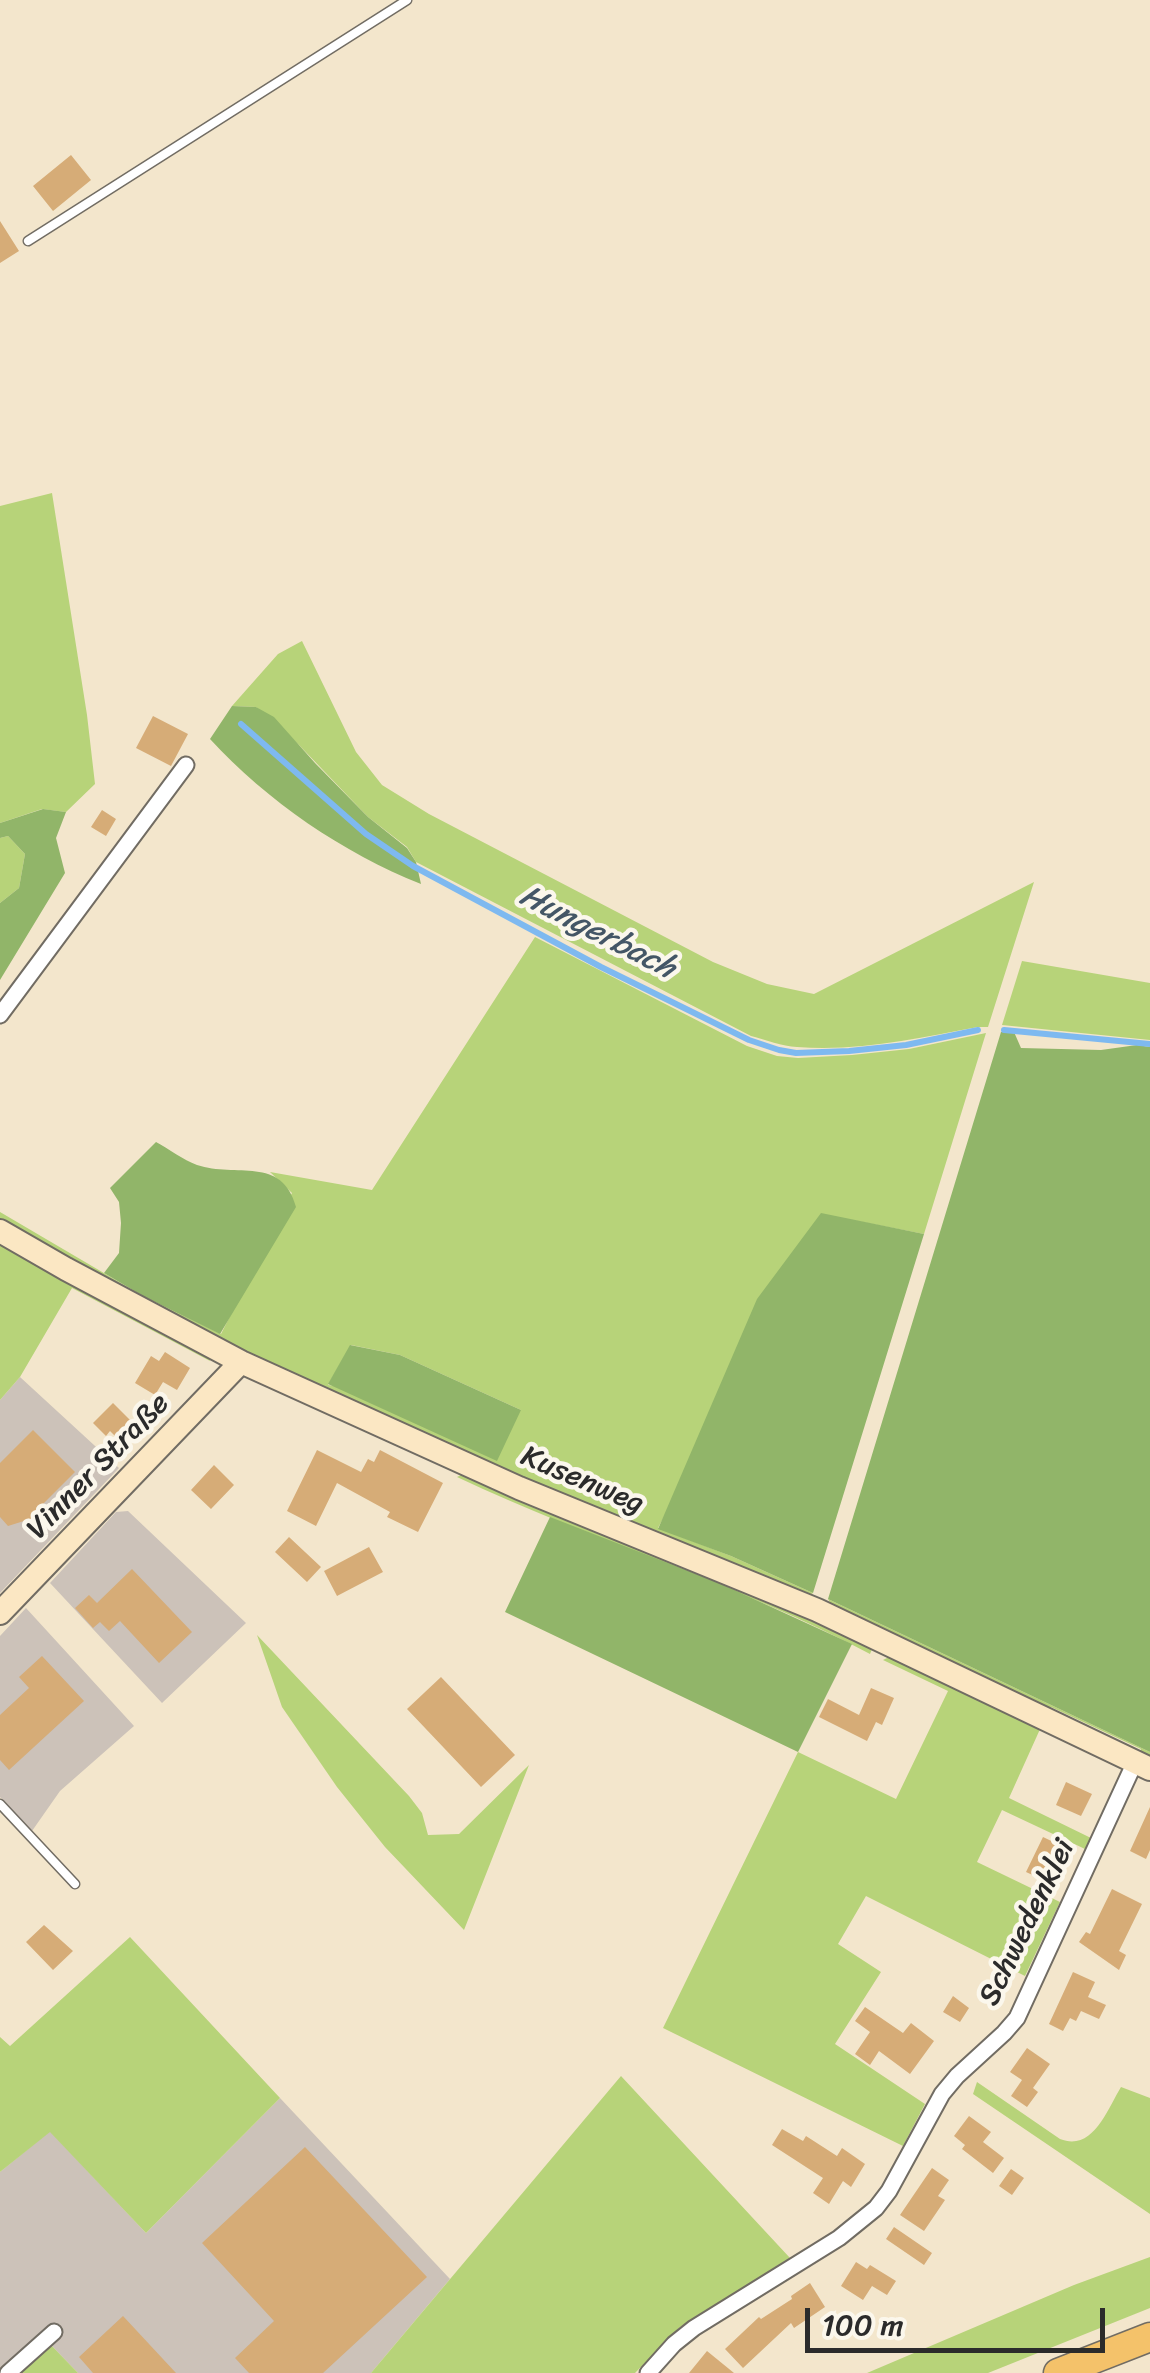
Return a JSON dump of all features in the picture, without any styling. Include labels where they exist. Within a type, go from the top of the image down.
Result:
[{"type":"highway","points":[[1058,2373],[1150,2337]]},
{"type":"street","points":[[0,1015],[186,765]]},
{"type":"street","name":"Kusenweg","points":[[0,1231],[241,1362],[519,1488],[817,1610],[1142,1766]]},
{"type":"street","name":"Vinner Straße","points":[[0,1613],[241,1362]]},
{"type":"street","name":"Schwedenklei","points":[[648,2373],[694,2328],[839,2238],[861,2222],[889,2191],[942,2094],[1017,2018],[1142,1766]]},
{"type":"street","points":[[8,2373],[54,2332]]},
{"type":"lane","points":[[28,241],[408,0]]},
{"type":"lane","points":[[0,1804],[76,1884]]},
{"type":"shaded area","points":[[20,1377],[119,1468],[0,1593],[0,1400]]},
{"type":"shaded area","points":[[128,1511],[246,1623],[162,1703],[50,1583],[116,1512]]},
{"type":"shaded area","points":[[26,1608],[134,1726],[60,1791],[32,1831],[0,1797],[0,1636]]},
{"type":"shaded area","points":[[280,2098],[450,2279],[371,2373],[78,2373],[50,2344],[18,2373],[0,2373],[0,2172],[50,2131],[146,2233]]},
{"type":"green space","points":[[52,493],[95,784],[66,812],[42,809],[0,823],[0,506]]},
{"type":"green space","points":[[302,641],[356,752],[382,785],[429,814],[713,962],[767,984],[814,994],[1034,882],[988,1027],[843,1048],[797,1047],[768,1041],[751,1036],[416,862],[407,847],[368,817],[299,745],[256,707],[232,706],[278,654]]},
{"type":"green space","points":[[232,706],[256,707],[274,717],[368,817],[407,848],[416,862],[421,884],[335,841],[281,804],[232,762],[210,739]]},
{"type":"green space","points":[[43,809],[66,812],[56,838],[65,873],[0,980],[0,903],[19,888],[25,854],[8,836],[0,838],[0,823]]},
{"type":"green space","points":[[8,836],[25,854],[19,888],[0,903],[0,838]]},
{"type":"green space","points":[[535,937],[747,1046],[777,1056],[798,1058],[909,1049],[986,1033],[924,1234],[821,1214],[658,1528],[731,1556],[813,1593],[810,1595],[583,1506],[220,1342],[0,1221],[0,1212],[143,1296],[221,1334],[292,1193],[270,1172],[372,1190]],"holes":[[[351,1345],[400,1355],[521,1410],[328,1385]]]},
{"type":"green space","points":[[1022,961],[1150,983],[1150,1040],[1002,1025]]},
{"type":"green space","points":[[1001,1032],[1014,1032],[1021,1048],[1150,1047],[1150,1752],[828,1599]]},
{"type":"green space","points":[[156,1142],[197,1165],[269,1174],[289,1191],[296,1207],[220,1334],[104,1273],[119,1253],[119,1202],[110,1188]]},
{"type":"green space","points":[[821,1213],[924,1234],[813,1593],[658,1529],[757,1299]]},
{"type":"green space","points":[[0,1239],[206,1352],[210,1361],[72,1288],[20,1377],[0,1400]]},
{"type":"green space","points":[[350,1345],[400,1355],[521,1410],[497,1461],[328,1384]]},
{"type":"green space","points":[[465,1473],[869,1644],[870,1654],[769,1605],[457,1477]]},
{"type":"green space","points":[[550,1517],[719,1583],[852,1644],[798,1752],[505,1612]]},
{"type":"green space","points":[[828,1599],[1150,1752],[1150,1759],[1140,1754],[1141,1749],[1051,1707],[1047,1712],[834,1610]]},
{"type":"green space","points":[[257,1635],[409,1796],[422,1813],[428,1835],[459,1834],[529,1765],[464,1930],[385,1847],[337,1787],[282,1707]]},
{"type":"green space","points":[[893,1655],[1041,1727],[1009,1798],[1091,1838],[1085,1849],[1002,1810],[977,1862],[1060,1902],[1025,1976],[866,1896],[838,1944],[881,1972],[835,2044],[925,2104],[903,2146],[663,2028],[798,1752],[896,1799],[948,1691],[883,1660]]},
{"type":"green space","points":[[130,1937],[280,2098],[146,2233],[50,2132],[0,2172],[0,2037],[10,2046]]},
{"type":"green space","points":[[621,2076],[790,2258],[680,2327],[635,2373],[371,2373]]},
{"type":"green space","points":[[977,2082],[1060,2139],[1072,2141],[1081,2140],[1098,2126],[1121,2087],[1150,2098],[1150,2214],[973,2094]]},
{"type":"green space","points":[[1150,2257],[1150,2308],[988,2373],[867,2373],[1074,2285]]},
{"type":"green space","points":[[50,2344],[78,2373],[18,2373]]},
{"type":"building","points":[[71,155],[91,180],[53,211],[33,186]]},
{"type":"building","points":[[0,221],[19,251],[0,263]]},
{"type":"building","points":[[153,716],[188,734],[171,766],[136,748]]},
{"type":"building","points":[[102,810],[116,819],[106,836],[91,827]]},
{"type":"building","points":[[165,1352],[190,1368],[177,1390],[163,1382],[155,1395],[135,1383],[151,1356],[159,1361]]},
{"type":"building","points":[[113,1403],[134,1424],[118,1439],[110,1431],[106,1436],[93,1423]]},
{"type":"building","points":[[33,1430],[75,1472],[40,1507],[43,1515],[8,1526],[0,1517],[0,1463]]},
{"type":"building","points":[[317,1450],[361,1472],[368,1459],[374,1462],[380,1450],[443,1483],[418,1532],[387,1517],[390,1512],[337,1483],[316,1526],[287,1511]]},
{"type":"building","points":[[214,1465],[234,1485],[211,1509],[191,1490]]},
{"type":"building","points":[[289,1537],[321,1567],[307,1582],[275,1552]]},
{"type":"building","points":[[369,1547],[383,1572],[337,1596],[324,1571]]},
{"type":"building","points":[[132,1569],[192,1632],[159,1663],[120,1621],[109,1631],[100,1622],[93,1628],[75,1608],[89,1595],[97,1603]]},
{"type":"building","points":[[42,1656],[84,1701],[9,1770],[0,1760],[0,1715],[29,1688],[19,1677]]},
{"type":"building","points":[[441,1677],[515,1755],[481,1787],[407,1709]]},
{"type":"building","points":[[871,1688],[894,1698],[882,1725],[876,1722],[867,1741],[819,1717],[828,1699],[859,1715]]},
{"type":"building","points":[[1066,1782],[1092,1794],[1081,1816],[1056,1805]]},
{"type":"building","points":[[1150,1807],[1150,1850],[1146,1859],[1130,1851]]},
{"type":"building","points":[[1043,1837],[1066,1848],[1050,1883],[1026,1872]]},
{"type":"building","points":[[1112,1889],[1142,1904],[1119,1951],[1126,1955],[1119,1970],[1079,1942],[1086,1932],[1090,1934]]},
{"type":"building","points":[[44,1925],[73,1951],[53,1970],[26,1942]]},
{"type":"building","points":[[1073,1972],[1095,1982],[1088,1997],[1106,2005],[1099,2019],[1081,2011],[1076,2021],[1070,2018],[1063,2031],[1049,2024]]},
{"type":"building","points":[[953,1996],[969,2008],[960,2022],[943,2012]]},
{"type":"building","points":[[865,2007],[903,2033],[911,2023],[934,2041],[910,2074],[879,2051],[870,2065],[855,2054],[870,2032],[855,2021]]},
{"type":"building","points":[[1027,2048],[1050,2064],[1033,2088],[1038,2092],[1027,2107],[1011,2096],[1022,2080],[1010,2072]]},
{"type":"building","points":[[969,2116],[991,2132],[983,2142],[1004,2158],[993,2173],[962,2149],[965,2145],[954,2136]]},
{"type":"building","points":[[782,2129],[803,2141],[806,2136],[837,2156],[842,2148],[865,2164],[851,2187],[843,2181],[829,2204],[813,2193],[823,2178],[772,2145]]},
{"type":"building","points":[[305,2147],[427,2277],[323,2373],[249,2373],[235,2358],[274,2321],[202,2243]]},
{"type":"building","points":[[932,2168],[949,2180],[938,2196],[945,2200],[924,2231],[900,2215]]},
{"type":"building","points":[[1011,2169],[1024,2178],[1012,2195],[999,2186]]},
{"type":"building","points":[[894,2227],[932,2253],[924,2265],[886,2239]]},
{"type":"building","points":[[856,2262],[867,2269],[870,2265],[896,2281],[887,2295],[872,2286],[863,2300],[841,2286]]},
{"type":"building","points":[[810,2283],[825,2307],[794,2328],[791,2323],[743,2368],[725,2349],[759,2317],[792,2299]]},
{"type":"building","points":[[123,2316],[176,2373],[93,2373],[79,2357]]},
{"type":"building","points":[[707,2351],[734,2373],[689,2373]]},
{"type":"waterway","name":"Hungerbach","points":[[241,724],[366,834],[413,866],[601,967],[749,1040],[796,1053],[849,1051],[906,1045],[978,1030]]},
{"type":"waterway","name":"Hungerbach","points":[[1004,1030],[1150,1044]]}]
